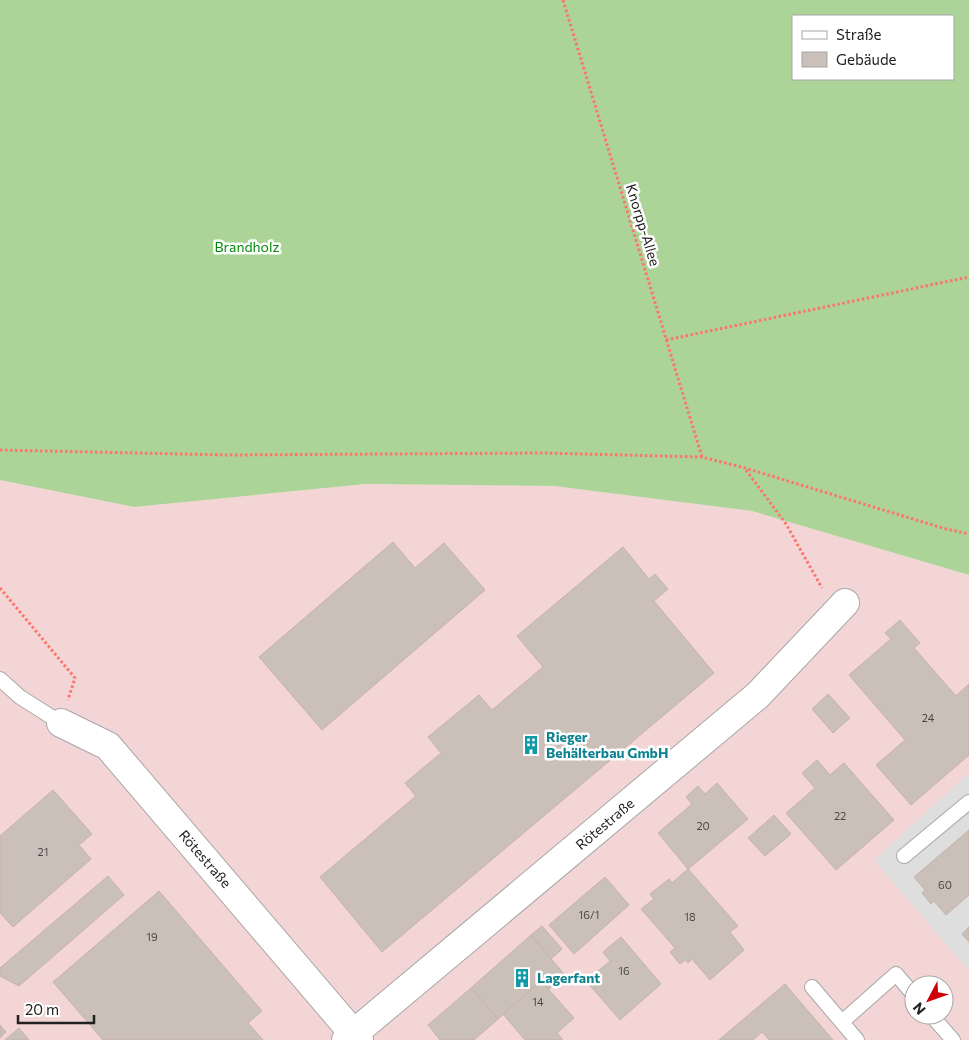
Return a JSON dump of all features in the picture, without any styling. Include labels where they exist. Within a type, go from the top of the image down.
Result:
[{"type":"street","name":"Rötestraße","points":[[61,723],[108,746],[353,1038],[758,695],[840,608]]},
{"type":"lane","points":[[0,679],[20,697],[61,723]]},
{"type":"lane","points":[[904,856],[969,802]]},
{"type":"lane","points":[[842,1022],[896,974],[904,983]]},
{"type":"lane","points":[[812,988],[857,1040]]},
{"type":"lane","points":[[940,1025],[953,1040]]},
{"type":"path","name":"Knorpp-Allee","points":[[563,0],[702,457]]},
{"type":"path","points":[[666,340],[969,276]]},
{"type":"path","points":[[0,450],[228,455],[543,453],[702,457],[969,534]]},
{"type":"path","points":[[745,468],[786,524],[840,608]]},
{"type":"path","points":[[0,588],[75,678],[61,723]]},
{"type":"shaded area","points":[[0,480],[134,507],[366,484],[554,486],[752,511],[969,575],[969,773],[874,860],[969,971],[969,1040],[0,1040]]},
{"type":"shaded area","points":[[969,773],[969,971],[874,860]]},
{"type":"green space","name":"Brandholz","points":[[0,0],[969,0],[969,575],[752,511],[554,486],[366,484],[134,507],[0,480]]},
{"type":"building","points":[[393,542],[415,568],[444,543],[485,590],[322,730],[259,657]]},
{"type":"building","name":"Rieger Behälterbau GmbH","points":[[623,547],[649,579],[655,574],[668,589],[654,601],[714,673],[382,952],[320,877],[416,796],[405,783],[441,753],[428,737],[479,695],[492,710],[543,667],[517,636]]},
{"type":"building","points":[[900,620],[920,643],[914,648],[956,696],[969,684],[969,755],[911,805],[876,765],[905,740],[849,675],[891,639],[885,633]]},
{"type":"building","points":[[828,694],[850,718],[833,733],[812,709]]},
{"type":"building","points":[[817,760],[830,775],[844,763],[894,820],[836,870],[786,813],[815,788],[802,773]]},
{"type":"building","points":[[717,783],[748,819],[688,869],[658,833],[692,804],[686,797],[698,786],[705,794]]},
{"type":"building","points":[[53,790],[92,834],[79,845],[91,859],[13,927],[0,913],[0,836]]},
{"type":"building","points":[[774,815],[791,834],[765,856],[748,838]]},
{"type":"building","points":[[969,830],[969,895],[946,915],[934,901],[931,904],[922,893],[925,890],[914,877]]},
{"type":"building","points":[[688,869],[738,926],[730,932],[744,950],[710,980],[692,959],[688,963],[685,960],[680,964],[670,952],[675,948],[641,909],[654,899],[650,894],[669,879],[672,883]]},
{"type":"building","points":[[108,876],[124,895],[19,986],[0,976],[0,968]]},
{"type":"building","points":[[605,877],[629,905],[574,954],[549,925]]},
{"type":"building","points":[[159,891],[262,1011],[248,1023],[263,1040],[103,1040],[53,982]]},
{"type":"building","points":[[542,926],[562,949],[551,959],[531,935]]},
{"type":"building","points":[[969,927],[969,942],[962,934]]},
{"type":"building","name":"Lagerfant","points":[[531,935],[565,975],[549,989],[541,981],[498,1019],[471,988]]},
{"type":"building","points":[[621,937],[661,984],[620,1020],[586,981],[610,961],[603,952]]},
{"type":"building","points":[[541,981],[574,1018],[557,1033],[563,1040],[525,1040],[503,1014]]},
{"type":"building","points":[[785,984],[833,1040],[769,1040],[762,1032],[753,1040],[719,1040]]},
{"type":"building","points":[[471,988],[498,1019],[474,1040],[440,1040],[428,1025]]},
{"type":"building","points":[[0,1025],[6,1032],[0,1038]]},
{"type":"building","points":[[19,1028],[29,1040],[5,1040]]},
{"type":"place","name":"Rieger Behälterbau GmbH","points":[[531,745]]},
{"type":"place","name":"Lagerfant","points":[[522,978]]}]
